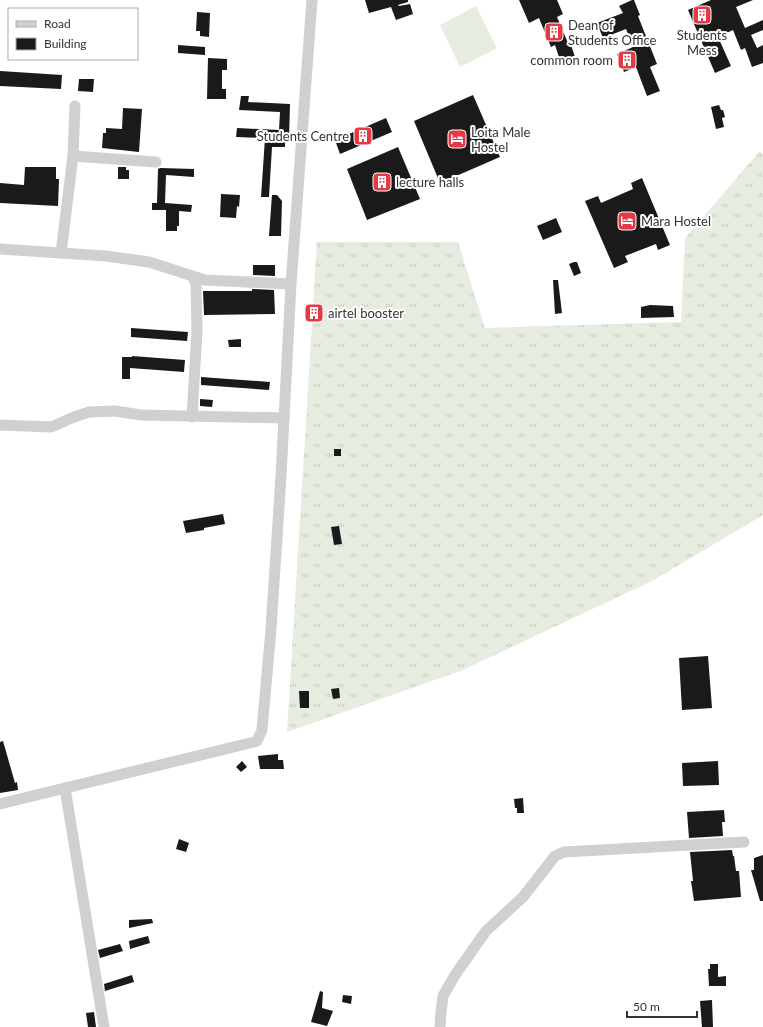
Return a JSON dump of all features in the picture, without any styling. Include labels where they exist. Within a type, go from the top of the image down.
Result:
[{"type":"street","points":[[0,804],[257,741],[262,730],[264,719],[284,418],[291,284],[312,0]]},
{"type":"street","points":[[60,253],[73,156],[74,106]]},
{"type":"street","points":[[73,156],[156,162]]},
{"type":"street","points":[[0,249],[106,256],[149,262],[205,280],[291,284]]},
{"type":"street","points":[[192,417],[197,331],[196,284],[193,277]]},
{"type":"street","points":[[0,426],[51,427],[89,412],[115,411],[141,415],[284,418]]},
{"type":"street","points":[[65,788],[104,1027]]},
{"type":"street","points":[[440,1027],[443,996],[455,975],[486,931],[523,897],[555,856],[564,852],[744,842]]},
{"type":"green space","points":[[476,6],[497,48],[460,67],[440,25]]},
{"type":"green space","points":[[759,152],[763,154],[763,515],[652,581],[463,670],[287,732],[317,242],[458,242],[485,328],[681,322],[685,238]]},
{"type":"building","points":[[365,0],[408,0],[408,2],[398,5],[410,4],[413,14],[396,20],[391,7],[369,13]]},
{"type":"building","name":"Dean of Students Office","points":[[519,0],[557,0],[563,14],[557,17],[568,43],[570,42],[575,57],[561,63],[555,45],[551,47],[539,18],[529,23]]},
{"type":"building","points":[[634,0],[640,15],[638,16],[657,64],[650,67],[660,91],[647,96],[636,67],[624,72],[617,54],[633,47],[626,29],[603,38],[597,23],[623,13],[619,6]]},
{"type":"building","points":[[711,0],[753,0],[736,7],[745,28],[763,20],[763,30],[751,35],[757,48],[763,45],[763,63],[752,67],[745,48],[741,50],[733,30],[718,37],[731,66],[715,73],[688,10]]},
{"type":"building","points":[[197,12],[210,13],[209,37],[200,36],[200,31],[196,31]]},
{"type":"building","points":[[178,45],[205,47],[205,55],[178,53]]},
{"type":"building","points":[[208,58],[227,59],[227,70],[222,70],[222,89],[226,89],[226,99],[207,99]]},
{"type":"building","points":[[0,71],[62,75],[61,89],[0,86]]},
{"type":"building","points":[[79,79],[94,79],[93,92],[78,91]]},
{"type":"building","name":"Loita Male Hostel","points":[[473,95],[500,157],[440,183],[414,121]]},
{"type":"building","points":[[241,96],[249,96],[248,102],[290,104],[289,139],[285,139],[285,147],[272,147],[269,197],[261,197],[265,138],[236,137],[237,128],[279,130],[280,112],[239,110]]},
{"type":"building","points":[[719,105],[721,110],[723,110],[725,117],[722,118],[724,127],[716,129],[711,107]]},
{"type":"building","points":[[123,108],[142,109],[139,152],[102,148],[103,133],[106,133],[106,128],[122,129]]},
{"type":"building","name":"Students Centre","points":[[386,118],[392,132],[340,154],[335,140]]},
{"type":"building","points":[[398,147],[420,199],[367,220],[347,169]]},
{"type":"building","points":[[25,167],[56,167],[56,179],[59,179],[58,206],[0,203],[0,183],[24,185]]},
{"type":"building","points":[[118,167],[126,167],[126,170],[129,170],[129,179],[118,179]]},
{"type":"building","points":[[158,169],[194,169],[194,177],[166,175],[165,203],[192,205],[191,212],[179,211],[179,226],[177,226],[177,231],[166,231],[166,210],[152,210],[152,203],[157,203]]},
{"type":"building","name":"Mara Hostel","points":[[642,178],[670,245],[658,250],[656,244],[625,256],[628,262],[614,268],[585,201],[598,196],[601,203],[633,189],[631,183]]},
{"type":"building","points":[[221,194],[240,195],[236,218],[220,217]]},
{"type":"building","points":[[272,195],[277,195],[282,201],[281,236],[269,236]]},
{"type":"building","points":[[556,218],[562,232],[543,240],[537,226]]},
{"type":"building","points":[[577,262],[581,273],[574,276],[569,264]]},
{"type":"building","points":[[253,265],[275,265],[275,276],[253,275]]},
{"type":"building","points":[[553,280],[558,280],[562,313],[555,314]]},
{"type":"building","points":[[252,289],[274,290],[275,314],[204,315],[203,291],[252,291]]},
{"type":"building","points":[[650,305],[673,306],[674,317],[641,318],[641,307]]},
{"type":"building","name":"airtel booster","points":[[310,307],[320,308],[319,318],[309,318]]},
{"type":"building","points":[[131,328],[188,332],[187,341],[131,337]]},
{"type":"building","points":[[241,339],[241,347],[229,347],[228,340]]},
{"type":"building","points":[[132,356],[185,360],[184,372],[130,368],[130,379],[122,379],[122,357]]},
{"type":"building","points":[[201,377],[270,382],[269,390],[201,385]]},
{"type":"building","points":[[200,399],[213,400],[212,407],[200,406]]},
{"type":"building","points":[[334,449],[341,449],[341,456],[334,456]]},
{"type":"building","points":[[223,514],[225,524],[186,533],[183,521]]},
{"type":"building","points":[[339,526],[342,544],[334,545],[331,527]]},
{"type":"building","points":[[708,656],[712,708],[682,710],[679,658]]},
{"type":"building","points":[[339,688],[340,698],[333,699],[331,689]]},
{"type":"building","points":[[299,691],[309,691],[309,708],[300,708]]},
{"type":"building","points":[[3,741],[15,783],[17,782],[18,790],[0,793],[0,742]]},
{"type":"building","points":[[278,754],[278,760],[283,760],[284,769],[260,769],[258,756]]},
{"type":"building","points":[[242,761],[247,767],[241,772],[236,767]]},
{"type":"building","points":[[718,761],[719,785],[683,786],[682,763]]},
{"type":"building","points":[[523,798],[524,813],[517,813],[514,799]]},
{"type":"building","points":[[724,810],[725,822],[722,822],[723,836],[689,838],[687,812]]},
{"type":"building","points":[[179,839],[189,843],[186,852],[176,849]]},
{"type":"building","points":[[732,850],[736,871],[739,871],[741,897],[694,901],[691,881],[693,881],[690,852]]},
{"type":"building","points":[[763,855],[763,901],[760,901],[751,870],[754,870],[754,858]]},
{"type":"building","points":[[152,919],[153,923],[129,928],[129,920]]},
{"type":"building","points":[[148,936],[150,943],[130,949],[129,941]]},
{"type":"building","points":[[120,944],[123,951],[100,958],[98,950]]},
{"type":"building","points":[[710,964],[718,964],[718,977],[726,976],[726,986],[709,986],[708,969],[710,969]]},
{"type":"building","points":[[132,975],[134,982],[105,991],[104,984]]},
{"type":"building","points":[[320,991],[323,992],[322,1008],[333,1011],[327,1026],[311,1022]]},
{"type":"building","points":[[343,995],[352,996],[351,1004],[342,1002]]},
{"type":"building","points":[[712,1000],[713,1027],[702,1027],[700,1001]]},
{"type":"building","points":[[94,1012],[96,1027],[88,1027],[86,1013]]},
{"type":"place","name":"Students Mess","points":[[702,15]]},
{"type":"place","name":"Dean of Students Office","points":[[554,32]]},
{"type":"place","name":"common room","points":[[627,60]]},
{"type":"place","name":"Students Centre","points":[[363,136]]},
{"type":"place","name":"Loita Male Hostel","points":[[457,139]]},
{"type":"place","name":"lecture halls","points":[[382,182]]},
{"type":"place","name":"Mara Hostel","points":[[627,221]]},
{"type":"place","name":"airtel booster","points":[[314,313]]}]
